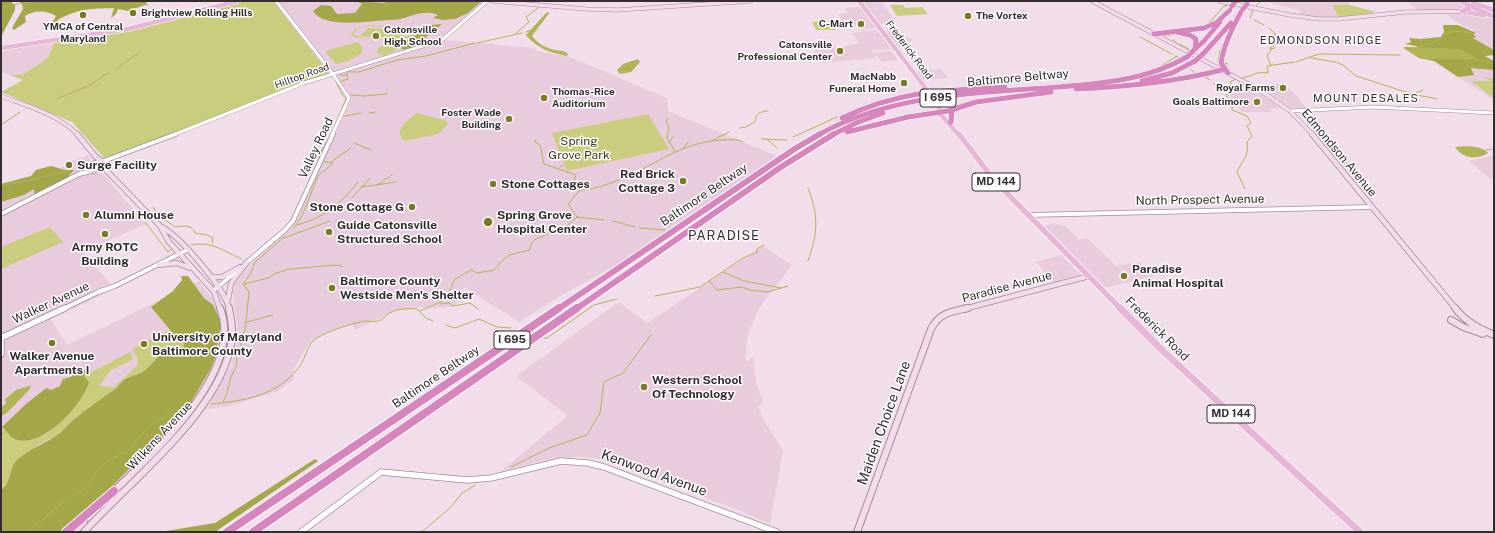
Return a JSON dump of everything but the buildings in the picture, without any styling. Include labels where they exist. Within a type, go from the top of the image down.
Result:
[{"type":"highway","name":"Baltimore Beltway","points":[[227,532],[795,153],[842,129],[865,119],[891,111],[943,102],[1122,85],[1151,79],[1176,71],[1196,61],[1248,3]]},
{"type":"highway","points":[[1156,34],[1167,30],[1207,27],[1214,23],[1233,5]]},
{"type":"highway","name":"Baltimore Beltway","points":[[253,532],[824,132],[847,121],[874,111],[901,104],[956,96],[1118,81],[1145,76],[1172,65],[1187,56],[1204,41],[1233,5]]},
{"type":"highway","points":[[1228,73],[1221,63],[1226,38],[1242,10]]},
{"type":"highway","points":[[1156,34],[1176,32],[1190,35],[1197,40],[1194,50]]},
{"type":"highway","points":[[1214,66],[1221,63]]},
{"type":"highway","points":[[1076,89],[1150,84],[1222,70]]},
{"type":"highway","points":[[795,153],[815,134],[854,112],[896,97],[928,93],[1089,83]]},
{"type":"highway","points":[[795,153],[810,151],[833,137],[854,129],[908,117],[952,110],[957,107],[979,101],[1052,91]]},
{"type":"highway","points":[[951,122],[952,110]]},
{"type":"highway","points":[[66,532],[114,491]]},
{"type":"highway","points":[[258,532],[306,495]]},
{"type":"main road","points":[[1,48],[128,29],[238,1]]},
{"type":"main road","points":[[492,1],[586,10],[623,10],[751,1]]},
{"type":"main road","name":"Frederick Road","points":[[859,1],[986,172],[1183,370],[1360,532]]},
{"type":"main road","name":"Edmondson Avenue","points":[[1092,1],[1265,93],[1290,111],[1308,129],[1464,319],[1477,328],[1494,336]]},
{"type":"main road","points":[[1219,1],[1290,15],[1335,19],[1414,11],[1491,12]]},
{"type":"main road","points":[[1459,1],[1469,8],[1462,11]]},
{"type":"main road","points":[[1459,1],[1491,12]]},
{"type":"main road","points":[[1468,1],[1491,12],[1494,18]]},
{"type":"main road","points":[[1386,13],[1491,12]]},
{"type":"main road","points":[[1470,13],[1494,18]]},
{"type":"main road","name":"Wilkens Avenue","points":[[1,96],[69,126],[96,156],[106,171],[114,177],[160,226],[162,231],[213,291],[223,313],[225,332],[220,355],[212,378],[198,400],[175,430],[74,532]]},
{"type":"main road","points":[[941,112],[951,122]]},
{"type":"main road","name":"Frederick Road","points":[[951,122],[954,128]]},
{"type":"main road","points":[[91,170],[96,156]]},
{"type":"main road","points":[[93,164],[102,164]]},
{"type":"main road","points":[[91,170],[102,164]]},
{"type":"main road","points":[[91,170],[106,171]]},
{"type":"main road","name":"Wilkens Avenue","points":[[84,532],[183,431],[214,388],[225,365],[232,340],[232,320],[228,301],[219,286],[166,228],[160,226]]},
{"type":"main road","points":[[210,276],[219,278],[227,276],[247,262]]},
{"type":"main road","points":[[228,301],[231,283],[247,262]]},
{"type":"main road","points":[[158,265],[182,264],[196,271]]},
{"type":"main road","name":"Paradise Avenue","points":[[934,322],[944,314],[1088,276]]},
{"type":"main road","points":[[1451,320],[1463,327],[1494,336]]},
{"type":"main road","name":"Maiden Choice Lane","points":[[857,532],[934,322]]},
{"type":"street","name":"Valley Road","points":[[213,291],[285,230],[293,221],[349,100],[349,96],[333,74],[276,1]]},
{"type":"street","name":"Hilltop Road","points":[[102,164],[304,83],[442,40],[487,1]]},
{"type":"street","points":[[1290,111],[1374,107],[1494,113]]},
{"type":"street","points":[[1,214],[79,174],[91,170]]},
{"type":"street","name":"North Prospect Avenue","points":[[1028,215],[1372,207]]},
{"type":"street","name":"Walker Avenue","points":[[1,337],[187,250]]},
{"type":"street","name":"Walker Avenue","points":[[110,286],[115,286],[180,253]]},
{"type":"street","points":[[1,337],[1,354]]},
{"type":"street","name":"Kenwood Avenue","points":[[301,532],[381,472],[467,480],[493,478],[540,465],[571,461],[604,467],[777,532]]},
{"type":"shaded area","points":[[1,1],[10,1],[15,5],[15,10],[1,37]]},
{"type":"shaded area","points":[[19,1],[148,1],[145,5],[128,11],[118,9],[116,14],[111,18],[114,8],[81,11],[61,18],[53,26],[43,29],[52,23],[56,16],[45,12],[36,12],[25,16],[26,22],[14,30],[12,28],[23,9],[22,4]]},
{"type":"shaded area","name":"Catonsville High School","points":[[278,1],[484,1],[444,38],[333,72]]},
{"type":"shaded area","points":[[356,1],[384,3],[387,1],[482,1],[468,13],[455,19],[443,20],[433,18],[438,15],[426,13],[398,19],[350,23],[327,20],[319,17],[313,11],[321,5],[331,6],[337,14],[355,13],[362,4]]},
{"type":"shaded area","points":[[863,1],[881,1],[896,23],[880,24]]},
{"type":"shaded area","points":[[1271,1],[1348,1],[1350,5],[1332,5],[1339,18],[1333,18],[1300,16],[1300,10],[1272,4]]},
{"type":"shaded area","points":[[1406,1],[1455,1],[1467,8],[1463,10],[1419,10]]},
{"type":"shaded area","points":[[860,7],[876,28],[861,30],[857,25],[840,27],[836,21],[842,20],[838,14],[848,13],[845,8]]},
{"type":"shaded area","points":[[550,12],[532,36],[542,45],[565,52],[568,54],[567,56],[539,47],[526,35],[546,13]]},
{"type":"shaded area","points":[[1469,14],[1486,16],[1494,20],[1494,50],[1467,34],[1474,30],[1462,25],[1447,15]]},
{"type":"shaded area","points":[[442,24],[426,37],[425,40],[428,44],[408,50],[402,49],[400,44],[393,42],[395,40],[410,40],[424,29],[420,28],[422,26]]},
{"type":"shaded area","points":[[1443,25],[1458,25],[1476,33],[1473,34],[1476,37],[1473,38],[1494,50],[1494,55],[1485,56],[1494,61],[1494,70],[1471,68],[1474,75],[1458,77],[1434,61],[1419,58],[1404,48],[1421,47],[1405,44],[1411,42],[1409,38],[1420,39],[1441,37],[1444,32]]},
{"type":"shaded area","points":[[877,30],[891,49],[872,50],[873,53],[891,51],[898,60],[882,62],[877,56],[875,56],[876,58],[821,63],[813,50],[859,43],[852,33]]},
{"type":"shaded area","points":[[895,30],[902,38],[911,38],[913,41],[904,42],[908,47],[898,47],[885,31]]},
{"type":"shaded area","points":[[55,40],[48,58],[22,75],[10,75],[1,71],[1,49]]},
{"type":"shaded area","name":"Spring Grove Hospital Center","points":[[446,40],[534,48],[537,51],[570,57],[667,98],[668,111],[777,156],[667,232],[614,266],[562,295],[519,322],[464,287],[460,301],[454,306],[442,308],[419,307],[397,310],[355,330],[352,323],[320,335],[308,345],[293,370],[294,379],[278,391],[229,406],[207,409],[231,366],[235,350],[238,334],[233,294],[235,283],[247,268],[292,226],[352,98],[337,74]]},
{"type":"shaded area","points":[[1404,47],[1458,49],[1467,52],[1475,58],[1422,59]]},
{"type":"shaded area","points":[[638,59],[640,62],[631,72],[620,74],[617,70],[623,64]]},
{"type":"shaded area","points":[[1434,61],[1494,63],[1494,100],[1458,77]]},
{"type":"shaded area","points":[[941,69],[948,78],[925,80],[922,79],[917,72]]},
{"type":"shaded area","points":[[1238,80],[1283,108],[1269,109],[1272,112],[1242,112],[1229,95],[1237,92]]},
{"type":"shaded area","points":[[1284,84],[1294,93],[1306,108],[1291,109],[1256,85]]},
{"type":"shaded area","points":[[1455,147],[1477,147],[1488,153],[1479,157],[1470,157],[1462,154]]},
{"type":"shaded area","name":"University of Maryland Baltimore County","points":[[88,155],[92,161],[84,169],[87,173],[96,171],[102,173],[146,224],[82,252],[115,289],[51,319],[67,345],[199,281],[213,299],[218,314],[220,324],[219,343],[207,378],[186,411],[160,441],[95,503],[1,532],[1,187],[54,174],[68,162]]},
{"type":"shaded area","points":[[1494,155],[1494,180],[1489,178],[1469,161]]},
{"type":"shaded area","points":[[51,166],[65,170],[74,170],[67,178],[36,193],[34,193],[34,189],[24,195],[1,202],[1,184],[31,176],[36,170]]},
{"type":"shaded area","points":[[1057,224],[1067,227],[1079,240],[1087,238],[1116,266],[1139,262],[1154,276],[1104,288],[1043,225]]},
{"type":"shaded area","name":"Western School Of Technology","points":[[763,246],[792,265],[764,301],[756,314],[747,338],[746,362],[753,357],[756,383],[763,402],[758,407],[763,419],[783,450],[770,524],[736,509],[599,459],[582,457],[553,458],[501,471],[568,416],[516,376],[619,302],[647,323]]},
{"type":"shaded area","points":[[1061,255],[1080,274],[1054,282],[1036,262]]},
{"type":"shaded area","points":[[181,276],[188,276],[204,298],[213,305],[221,322],[216,355],[211,368],[189,406],[151,450],[132,466],[93,506],[61,532],[1,532],[1,490],[7,483],[13,467],[18,459],[60,433],[91,406],[118,387],[120,383],[147,369],[159,355],[168,350],[183,348],[184,343],[171,331],[151,307],[173,291],[182,280]]},
{"type":"shaded area","points":[[81,369],[88,371],[84,376],[89,382],[79,402],[61,422],[40,437],[29,440],[18,440],[11,437],[2,427],[26,404],[45,389],[47,388],[51,390],[60,386],[63,379],[71,377],[76,370]]},
{"type":"shaded area","points":[[31,386],[29,390],[7,413],[1,416],[1,408],[6,403],[5,399],[16,390]]},
{"type":"shaded area","points":[[315,459],[318,461],[215,532],[160,532],[215,523]]},
{"type":"green space","points":[[243,1],[273,1],[329,73],[106,160],[72,122],[1,92],[23,80],[10,75],[22,75],[48,58],[55,40],[173,20]]},
{"type":"green space","points":[[890,5],[903,5],[905,8],[922,7],[928,14],[897,16]]},
{"type":"green space","points":[[1332,5],[1350,5],[1376,12],[1339,18]]},
{"type":"green space","points":[[821,21],[822,23],[833,23],[835,30],[816,30],[812,22]]},
{"type":"green space","points":[[369,25],[418,28],[415,29],[416,32],[414,35],[421,30],[412,38],[414,36],[400,40],[385,39],[402,38],[413,32],[411,29],[362,27]]},
{"type":"green space","points":[[362,27],[354,34],[371,39],[357,38],[351,35],[355,29]]},
{"type":"green space","points":[[368,28],[407,30],[399,38],[360,36]]},
{"type":"green space","points":[[358,42],[362,46],[362,52],[356,57],[347,61],[336,64],[326,53],[328,50]]},
{"type":"green space","points":[[389,43],[398,49],[384,56],[377,53],[378,48]]},
{"type":"green space","points":[[1484,77],[1492,78],[1494,80],[1494,98],[1471,81],[1491,81]]},
{"type":"green space","points":[[417,113],[447,121],[448,124],[438,134],[405,141],[401,137],[401,129],[406,122]]},
{"type":"green space","name":"Spring Grove Park","points":[[648,114],[669,149],[567,171],[552,133]]},
{"type":"green space","points":[[50,227],[63,242],[1,269],[1,247]]},
{"type":"green space","points":[[167,331],[171,331],[184,343],[185,346],[181,349],[168,350],[162,353],[144,371],[120,383],[118,387],[76,418],[60,433],[38,445],[10,472],[7,484],[1,490],[1,428],[8,432],[43,436],[55,427],[71,411],[84,376],[130,352],[133,359],[111,370],[99,386],[114,387],[138,365],[137,357],[132,349]]},
{"type":"waterway","points":[[1,7],[35,1]]},
{"type":"waterway","points":[[133,1],[134,3],[148,5]]},
{"type":"waterway","points":[[1255,7],[1260,2]]},
{"type":"waterway","points":[[1209,23],[1224,6],[1227,6],[1226,4]]},
{"type":"waterway","points":[[516,33],[529,22],[526,17],[539,7]]},
{"type":"waterway","points":[[1250,18],[1253,10]]},
{"type":"waterway","points":[[1254,20],[1264,25]]},
{"type":"waterway","points":[[1269,28],[1276,35],[1266,36],[1272,42]]},
{"type":"waterway","points":[[526,32],[531,30]]},
{"type":"waterway","points":[[1417,47],[1439,40],[1446,34],[1453,31],[1472,33],[1471,31]]},
{"type":"waterway","points":[[477,43],[522,33]]},
{"type":"waterway","points":[[1165,36],[1176,34]]},
{"type":"waterway","points":[[1140,37],[1172,54]]},
{"type":"waterway","points":[[1173,40],[1177,43]]},
{"type":"waterway","points":[[350,72],[359,72],[397,60],[426,56],[475,43]]},
{"type":"waterway","points":[[1179,44],[1189,49]]},
{"type":"waterway","points":[[1271,65],[1267,56],[1271,50],[1270,48],[1275,44]]},
{"type":"waterway","points":[[1271,49],[1275,48]]},
{"type":"waterway","points":[[1218,62],[1220,50]]},
{"type":"waterway","points":[[116,69],[140,52]]},
{"type":"waterway","points":[[1296,62],[1319,54],[1400,55]]},
{"type":"waterway","points":[[1161,66],[1176,56]]},
{"type":"waterway","points":[[1311,58],[1335,62],[1343,65],[1356,76],[1412,94],[1437,99]]},
{"type":"waterway","points":[[1463,59],[1468,61]]},
{"type":"waterway","points":[[1474,59],[1494,64]]},
{"type":"waterway","points":[[1242,78],[1257,73],[1268,73],[1267,66],[1294,62]]},
{"type":"waterway","points":[[328,66],[334,72]]},
{"type":"waterway","points":[[339,74],[344,76],[352,69]]},
{"type":"waterway","points":[[1194,74],[1215,69]]},
{"type":"waterway","points":[[1191,70],[1195,73]]},
{"type":"waterway","points":[[57,99],[88,86],[108,73]]},
{"type":"waterway","points":[[340,82],[348,79],[347,74]]},
{"type":"waterway","points":[[1205,77],[1210,80]]},
{"type":"waterway","points":[[1236,79],[1230,82],[1234,87],[1233,90],[1226,95],[1232,105],[1232,110],[1247,116],[1251,123],[1247,126],[1252,136],[1247,142],[1247,152],[1237,172],[1245,189]]},
{"type":"waterway","points":[[1213,83],[1219,88],[1232,90]]},
{"type":"waterway","points":[[335,125],[346,99],[337,84]]},
{"type":"waterway","points":[[1414,94],[1423,90]]},
{"type":"waterway","points":[[351,95],[364,96],[387,94]]},
{"type":"waterway","points":[[740,128],[746,127],[755,122],[758,114],[768,111]]},
{"type":"waterway","points":[[1,125],[20,112]]},
{"type":"waterway","points":[[369,113],[376,112]]},
{"type":"waterway","points":[[344,116],[362,113]]},
{"type":"waterway","points":[[793,137],[837,117]]},
{"type":"waterway","points":[[667,119],[666,122],[669,127],[667,139],[669,142]]},
{"type":"waterway","points":[[713,140],[729,132]]},
{"type":"waterway","points":[[319,160],[319,155],[332,133]]},
{"type":"waterway","points":[[669,142],[673,137]]},
{"type":"waterway","points":[[762,139],[767,139]]},
{"type":"waterway","points":[[767,139],[787,140]]},
{"type":"waterway","points":[[767,139],[777,148]]},
{"type":"waterway","points":[[535,140],[536,143],[540,145],[544,164],[576,175],[574,181],[576,187]]},
{"type":"waterway","points":[[683,149],[709,141],[738,140],[743,142]]},
{"type":"waterway","points":[[669,142],[674,149],[674,152]]},
{"type":"waterway","points":[[683,149],[688,142]]},
{"type":"waterway","points":[[354,143],[371,150]]},
{"type":"waterway","points":[[332,163],[332,161],[351,148]]},
{"type":"waterway","points":[[577,217],[568,204],[580,190],[599,187],[618,180],[683,149]]},
{"type":"waterway","points":[[1486,150],[1492,149]]},
{"type":"waterway","points":[[321,161],[332,163]]},
{"type":"waterway","points":[[294,228],[302,216],[318,176],[332,163]]},
{"type":"waterway","points":[[1,186],[70,171]]},
{"type":"waterway","points":[[378,185],[392,175]]},
{"type":"waterway","points":[[362,187],[370,178]]},
{"type":"waterway","points":[[297,225],[324,214],[345,197],[358,182]]},
{"type":"waterway","points":[[378,185],[396,182]]},
{"type":"waterway","points":[[362,187],[378,185]]},
{"type":"waterway","points":[[352,198],[362,187]]},
{"type":"waterway","points":[[808,188],[812,198],[816,224],[814,241],[808,261]]},
{"type":"waterway","points":[[153,207],[157,214],[175,227],[184,226],[192,228],[195,233],[207,235],[213,238],[212,243]]},
{"type":"waterway","points":[[420,311],[442,301],[449,293],[454,280],[471,270],[477,273],[494,270],[509,255],[530,250],[531,244],[534,240],[568,225],[577,217]]},
{"type":"waterway","points":[[577,217],[604,220]]},
{"type":"waterway","points":[[284,238],[330,221]]},
{"type":"waterway","points":[[613,221],[635,227]]},
{"type":"waterway","points":[[145,222],[168,252],[171,249]]},
{"type":"waterway","points":[[336,222],[358,227]]},
{"type":"waterway","points":[[640,228],[665,230]]},
{"type":"waterway","points":[[223,402],[231,377],[236,367],[237,355],[244,348],[239,342],[245,330],[249,292],[243,284],[251,273],[255,262],[284,237]]},
{"type":"waterway","points":[[191,245],[206,244],[242,259]]},
{"type":"waterway","points":[[655,296],[700,287],[743,258],[757,252],[757,249],[764,245]]},
{"type":"waterway","points":[[244,284],[268,278],[276,273],[290,269],[335,265],[342,266]]},
{"type":"waterway","points":[[723,272],[744,281],[781,288]]},
{"type":"waterway","points":[[709,281],[717,290],[742,287],[750,290],[768,292],[788,286]]},
{"type":"waterway","points":[[544,338],[547,338],[594,305],[617,299]]},
{"type":"waterway","points":[[440,304],[449,303],[453,306],[470,303],[478,309]]},
{"type":"waterway","points":[[211,404],[236,401],[260,395],[272,390],[292,376],[300,366],[313,341],[322,335],[347,325],[366,321],[380,321],[391,312],[406,309],[417,309],[426,318],[433,321]]},
{"type":"waterway","points":[[247,322],[273,315]]},
{"type":"waterway","points":[[446,325],[455,328],[479,319],[497,327],[511,328]]},
{"type":"waterway","points":[[511,467],[549,448],[587,435],[600,413],[604,382],[623,373],[651,335]]},
{"type":"waterway","points":[[28,532],[63,502],[85,488],[101,466],[109,460],[127,452],[149,426],[167,415],[179,414]]},
{"type":"waterway","points":[[417,532],[423,531],[451,507],[461,494],[475,485]]},
{"type":"place","name":"Brightview Rolling Hills","points":[[133,13]]},
{"type":"place","name":"YMCA of Central Maryland","points":[[83,15]]},
{"type":"place","name":"The Vortex","points":[[968,16]]},
{"type":"place","name":"C-Mart","points":[[861,24]]},
{"type":"place","name":"Catonsville High School","points":[[376,36]]},
{"type":"place","name":"Catonsville Professional Center","points":[[840,51]]},
{"type":"place","name":"MacNabb Funeral Home","points":[[904,83]]},
{"type":"place","name":"Royal Farms","points":[[1283,88]]},
{"type":"place","name":"Thomas-Rice Auditorium","points":[[544,98]]},
{"type":"place","name":"Goals Baltimore","points":[[1257,102]]},
{"type":"place","name":"Foster Wade Building","points":[[509,119]]},
{"type":"place","name":"Surge Facility","points":[[69,165]]},
{"type":"place","name":"Red Brick Cottage 3","points":[[683,181]]},
{"type":"place","name":"Stone Cottages","points":[[493,184]]},
{"type":"place","name":"Stone Cottage G","points":[[412,207]]},
{"type":"place","name":"Alumni House","points":[[86,215]]},
{"type":"place","name":"Spring Grove Hospital Center","points":[[488,222]]},
{"type":"place","name":"Guide Catonsville Structured School","points":[[329,232]]},
{"type":"place","name":"Army ROTC Building","points":[[105,234]]},
{"type":"place","name":"Paradise Animal Hospital","points":[[1124,276]]},
{"type":"place","name":"Baltimore County Westside Men's Shelter","points":[[332,288]]},
{"type":"place","name":"Walker Avenue Apartments I","points":[[52,343]]},
{"type":"place","name":"University of Maryland Baltimore County","points":[[144,344]]},
{"type":"place","name":"Western School Of Technology","points":[[644,387]]},
{"type":"district","name":"EDMONDSON RIDGE","points":[[1321,41]]},
{"type":"district","name":"MOUNT DESALES","points":[[1366,99]]},
{"type":"district","name":"PARADISE","points":[[724,236]]}]
